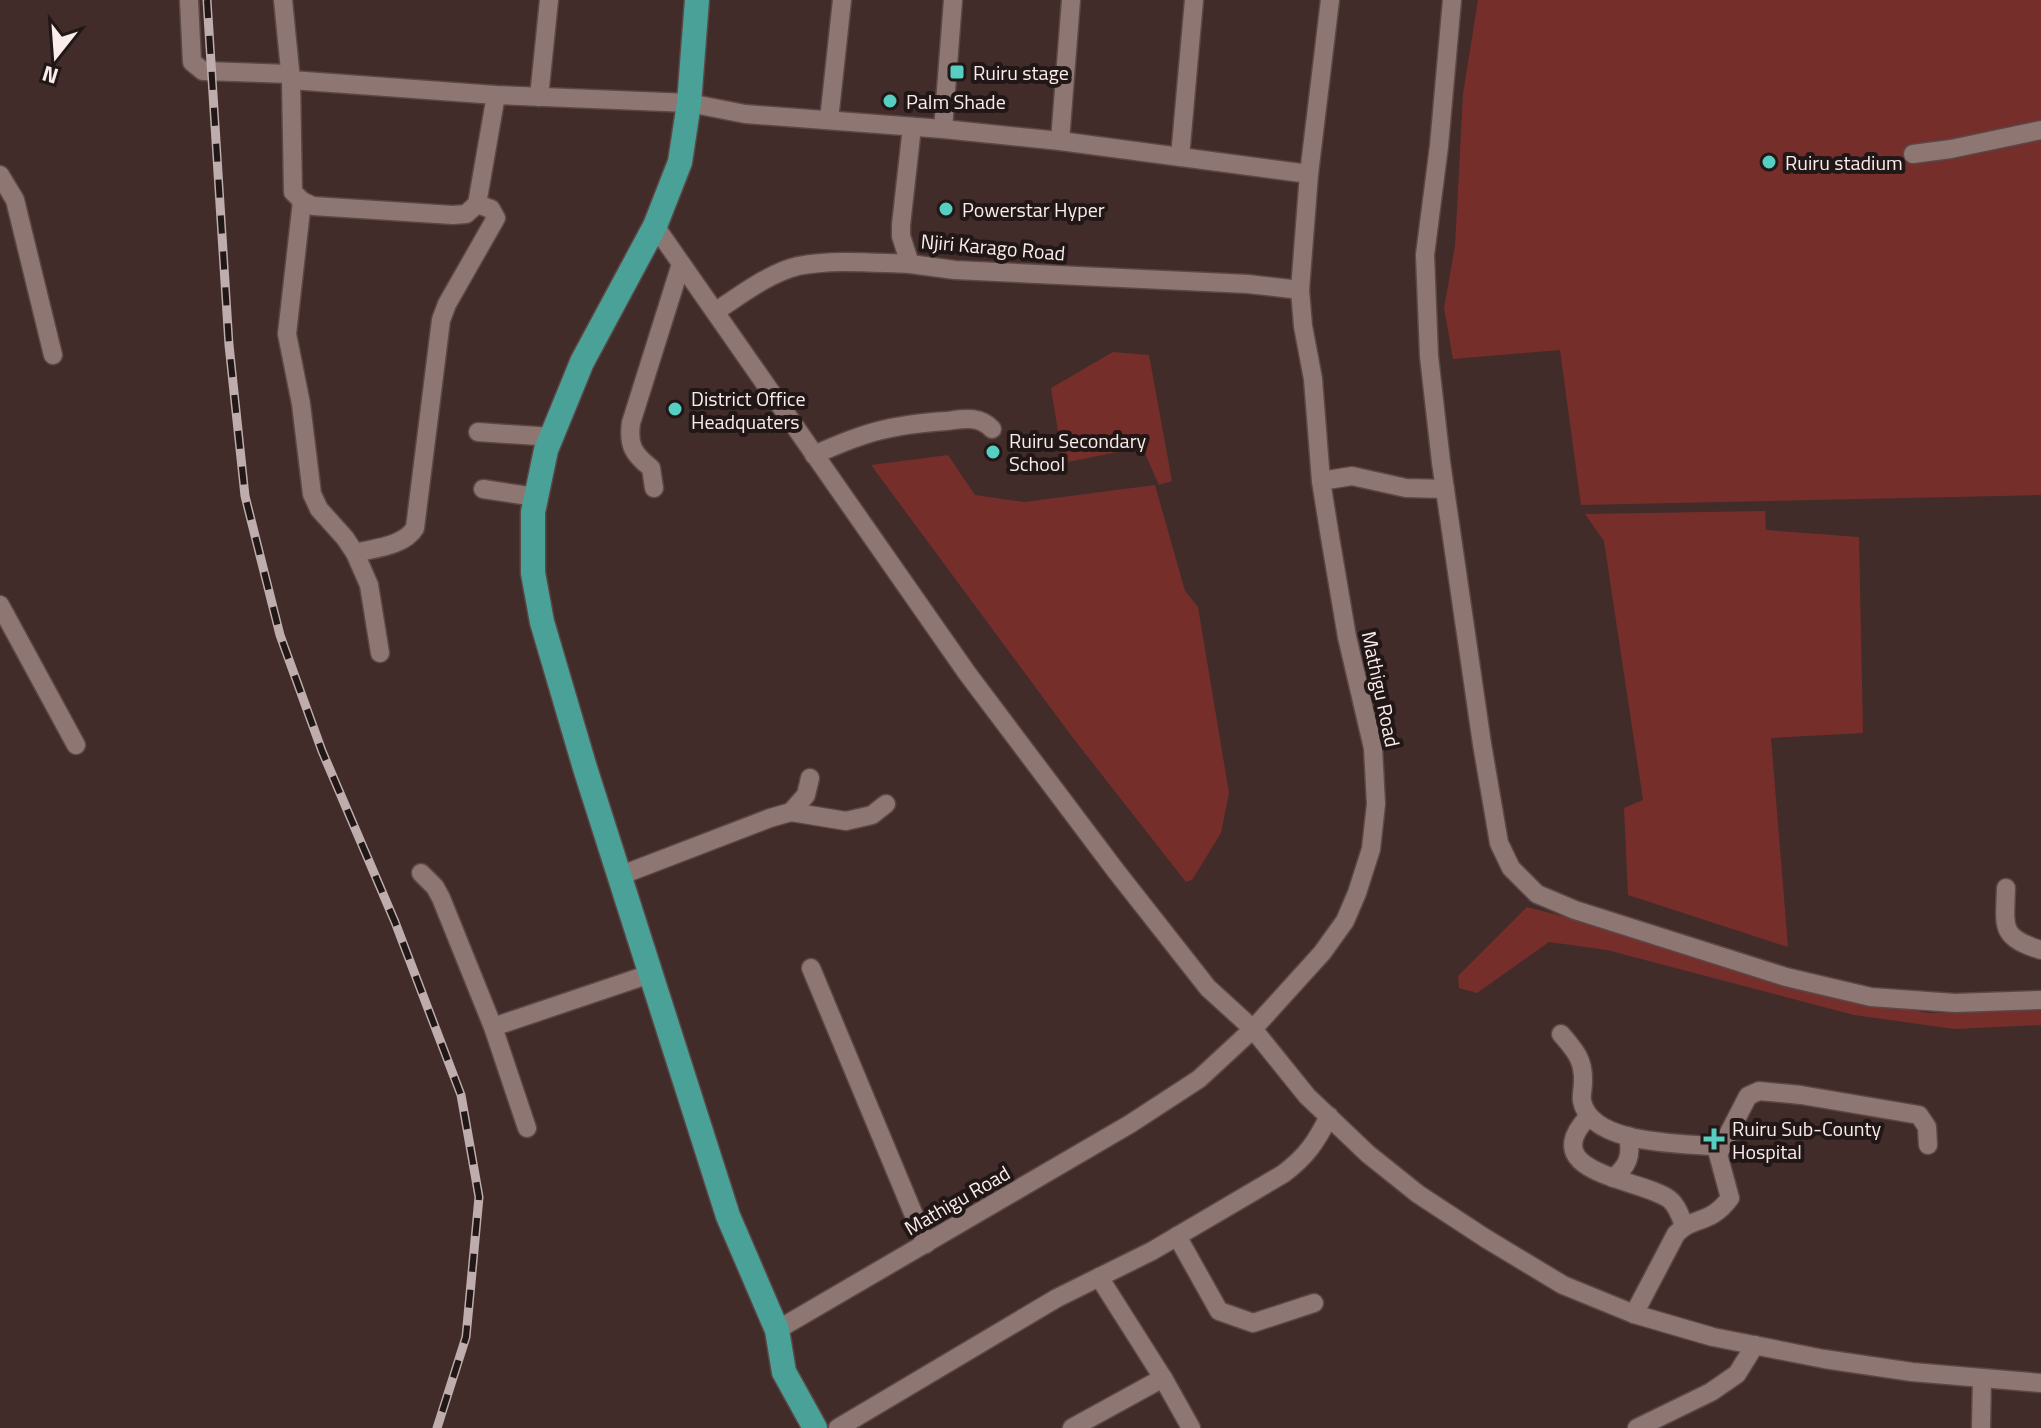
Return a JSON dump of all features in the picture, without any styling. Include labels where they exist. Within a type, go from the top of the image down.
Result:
[{"type":"main road","points":[[697,0],[689,103],[680,162],[655,226],[582,362],[546,450],[533,512],[533,573],[542,622],[619,876],[728,1216],[777,1330],[784,1372],[815,1428]]},
{"type":"street","points":[[189,0],[192,62],[203,71],[496,95],[689,103],[745,114],[1060,141],[1309,174]]},
{"type":"street","points":[[283,0],[290,77],[293,192],[313,206],[466,214],[477,204],[496,95]]},
{"type":"street","points":[[539,97],[549,0]]},
{"type":"street","points":[[829,120],[842,0]]},
{"type":"street","points":[[943,129],[953,0]]},
{"type":"street","points":[[1060,141],[1071,0]]},
{"type":"street","points":[[1180,157],[1194,0]]},
{"type":"street","name":"Mathigu Road","points":[[777,1330],[1130,1124],[1187,1087],[1253,1029],[1322,953],[1345,921],[1357,893],[1371,849],[1376,804],[1373,748],[1347,637],[1321,481],[1313,379],[1300,290],[1309,174],[1330,0]]},
{"type":"street","points":[[1452,0],[1439,146],[1425,255],[1429,356],[1445,489],[1499,843],[1511,868],[1537,894],[1575,910],[1786,977],[1871,997],[1955,1003],[2041,1000]]},
{"type":"street","name":"Njiri Karago Road","points":[[912,127],[901,225],[901,236],[910,264],[955,270],[1210,282],[1300,290]]},
{"type":"street","points":[[1913,154],[2041,130]]},
{"type":"street","points":[[0,175],[15,200],[53,355]]},
{"type":"street","points":[[302,201],[287,334],[301,404],[312,494],[319,509],[355,553],[369,585],[380,653]]},
{"type":"street","points":[[355,553],[403,540],[415,528],[441,320],[496,218],[491,209],[477,204]]},
{"type":"street","points":[[655,226],[967,673],[1116,871],[1208,988],[1253,1029],[1307,1096],[1368,1154],[1418,1194],[1563,1285],[1634,1314],[1713,1337],[1838,1361],[2041,1383]]},
{"type":"street","points":[[716,311],[765,280],[796,267],[842,262],[910,264]]},
{"type":"street","points":[[654,488],[651,468],[637,457],[629,443],[630,433],[681,264]]},
{"type":"street","points":[[814,455],[864,433],[900,424],[974,419],[992,429]]},
{"type":"street","points":[[478,432],[552,437]]},
{"type":"street","points":[[1321,481],[1352,476],[1406,488],[1445,489]]},
{"type":"street","points":[[483,489],[536,497]]},
{"type":"street","points":[[0,605],[76,745]]},
{"type":"street","points":[[791,812],[806,795],[810,778]]},
{"type":"street","points":[[619,876],[791,812],[846,821],[872,815],[886,804]]},
{"type":"street","points":[[421,873],[441,898],[493,1027],[527,1128]]},
{"type":"street","points":[[2006,888],[2005,922],[2010,936],[2021,944],[2041,950]]},
{"type":"street","points":[[811,968],[926,1244]]},
{"type":"street","points":[[493,1027],[650,974]]},
{"type":"street","points":[[1561,1034],[1577,1052],[1584,1066],[1582,1101],[1591,1121],[1628,1136],[1722,1147]]},
{"type":"street","points":[[1634,1314],[1676,1234],[1684,1226],[1719,1213],[1730,1198],[1718,1154],[1740,1106],[1748,1096],[1759,1091],[1801,1095],[1919,1115],[1927,1127],[1928,1145]]},
{"type":"street","points":[[838,1428],[1057,1298],[1177,1236],[1283,1174],[1303,1160],[1329,1116]]},
{"type":"street","points":[[1589,1116],[1572,1139],[1575,1155],[1587,1166],[1669,1199],[1684,1226]]},
{"type":"street","points":[[1613,1178],[1628,1162],[1631,1151],[1628,1136]]},
{"type":"street","points":[[1177,1236],[1219,1311],[1253,1323],[1314,1303]]},
{"type":"street","points":[[1099,1277],[1191,1428]]},
{"type":"street","points":[[1637,1428],[1711,1392],[1737,1374],[1755,1345]]},
{"type":"street","points":[[1072,1428],[1163,1378]]},
{"type":"street","points":[[1981,1428],[1982,1378]]},
{"type":"shaded area","points":[[1478,0],[2041,0],[2041,495],[1581,505],[1560,350],[1453,359],[1444,308],[1455,246],[1463,94]]},
{"type":"shaded area","points":[[1113,352],[1149,355],[1172,481],[1159,485],[1142,447],[1063,463],[1051,388]]},
{"type":"shaded area","points":[[948,455],[975,495],[1024,502],[1155,485],[1185,591],[1198,607],[1229,793],[1221,833],[1192,880],[1186,882],[1073,738],[871,465]]},
{"type":"shaded area","points":[[1765,511],[1766,530],[1859,537],[1863,733],[1771,738],[1788,947],[1628,895],[1624,808],[1643,800],[1604,541],[1585,514]]},
{"type":"shaded area","points":[[1527,907],[1747,974],[1927,1013],[2041,1010],[2041,1025],[1954,1029],[1854,1015],[1607,950],[1549,942],[1477,993],[1459,988],[1458,976]]},
{"type":"railway","points":[[207,0],[229,345],[245,496],[280,635],[322,751],[395,922],[461,1095],[479,1197],[466,1337],[437,1428]]},
{"type":"place","name":"Ruiru stage","points":[[957,72]]},
{"type":"place","name":"Palm Shade","points":[[890,101]]},
{"type":"place","name":"Ruiru stadium","points":[[1769,162]]},
{"type":"place","name":"Powerstar Hyper","points":[[946,209]]},
{"type":"place","name":"District Office Headquaters","points":[[675,409]]},
{"type":"place","name":"Ruiru Secondary School","points":[[993,452]]},
{"type":"place","name":"Ruiru Sub-County Hospital","points":[[1714,1139]]}]
